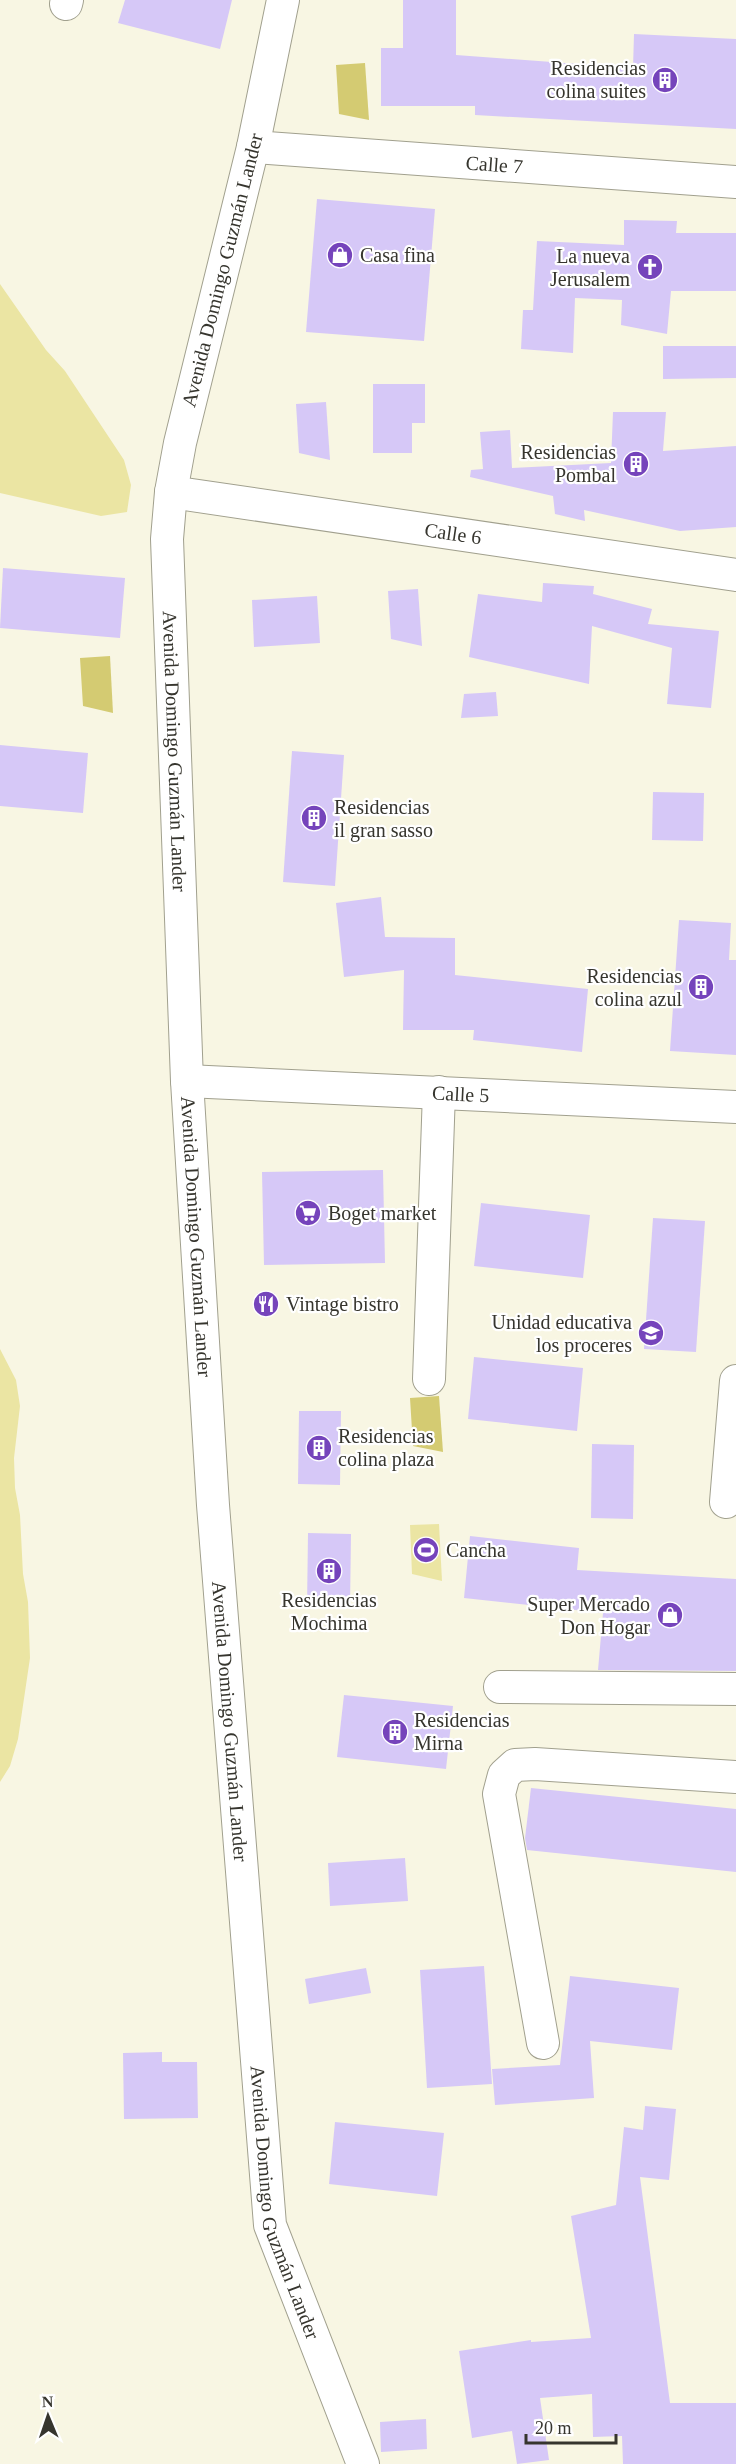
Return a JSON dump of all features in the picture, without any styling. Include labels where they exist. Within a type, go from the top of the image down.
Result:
[{"type":"street","name":"Avenida Domingo Guzmán Lander","points":[[283,0],[253,147],[180,443],[171,492],[167,539],[187,1081],[213,1504],[270,2225],[363,2464]]},
{"type":"street","name":"Calle 7","points":[[253,147],[736,182]]},
{"type":"street","name":"Calle 6","points":[[171,492],[736,575]]},
{"type":"street","name":"Calle 5","points":[[187,1081],[736,1107]]},
{"type":"street","points":[[429,1378],[439,1092]]},
{"type":"street","points":[[726,1502],[736,1381]]},
{"type":"street","points":[[500,1687],[736,1689]]},
{"type":"street","points":[[543,2043],[499,1794],[504,1775],[515,1765],[535,1764],[736,1777]]},
{"type":"shaded area","points":[[365,63],[369,120],[339,114],[336,65]]},
{"type":"shaded area","points":[[0,284],[46,350],[65,371],[124,460],[131,485],[127,512],[101,516],[0,493]]},
{"type":"shaded area","points":[[110,656],[113,713],[83,706],[80,658]]},
{"type":"shaded area","points":[[0,1349],[16,1380],[20,1406],[14,1458],[15,1488],[20,1515],[23,1574],[28,1602],[30,1658],[18,1739],[10,1766],[0,1782]]},
{"type":"shaded area","points":[[439,1396],[443,1452],[413,1446],[410,1398]]},
{"type":"shaded area","name":"Cancha","points":[[439,1524],[442,1581],[412,1574],[410,1525]]},
{"type":"building","points":[[125,0],[232,0],[220,49],[118,23]]},
{"type":"building","points":[[403,0],[456,0],[456,55],[633,68],[634,34],[736,39],[736,129],[475,115],[475,106],[381,106],[381,48],[403,48]]},
{"type":"building","points":[[317,199],[435,209],[424,341],[306,332]]},
{"type":"building","points":[[624,220],[677,221],[676,233],[736,233],[736,291],[671,291],[667,334],[621,325],[622,300],[575,298],[573,353],[521,349],[523,310],[533,310],[537,241],[624,245]]},
{"type":"building","points":[[663,346],[736,346],[736,378],[663,379]]},
{"type":"building","points":[[373,384],[425,384],[425,423],[412,423],[412,453],[373,453]]},
{"type":"building","points":[[326,402],[330,460],[299,453],[296,404]]},
{"type":"building","points":[[613,412],[666,412],[663,451],[736,446],[736,527],[680,531],[584,510],[585,521],[555,514],[553,496],[470,477],[471,470],[483,469],[480,432],[510,430],[512,468],[611,463]]},
{"type":"building","points":[[3,568],[125,578],[120,638],[0,628]]},
{"type":"building","points":[[543,583],[594,586],[593,594],[652,609],[648,624],[719,631],[711,708],[667,704],[672,648],[592,626],[589,684],[469,657],[478,594],[542,602]]},
{"type":"building","points":[[418,589],[422,646],[391,639],[388,591]]},
{"type":"building","points":[[317,596],[320,643],[254,647],[252,600]]},
{"type":"building","points":[[496,692],[498,716],[461,718],[464,694]]},
{"type":"building","points":[[0,745],[88,753],[83,813],[0,806]]},
{"type":"building","name":"Residencias il gran sasso","points":[[292,751],[344,755],[335,886],[283,882]]},
{"type":"building","points":[[653,792],[704,793],[703,841],[652,840]]},
{"type":"building","points":[[381,897],[385,937],[455,938],[455,975],[588,989],[582,1052],[473,1040],[474,1030],[403,1030],[404,970],[344,977],[336,903]]},
{"type":"building","name":"Residencias colina azul","points":[[679,920],[731,923],[729,960],[736,960],[736,1055],[670,1051]]},
{"type":"building","points":[[383,1170],[385,1263],[264,1265],[262,1172]]},
{"type":"building","points":[[481,1203],[590,1215],[583,1278],[474,1266]]},
{"type":"building","points":[[653,1218],[705,1221],[696,1352],[644,1349]]},
{"type":"building","points":[[474,1357],[583,1368],[577,1431],[468,1419]]},
{"type":"building","name":"Residencias colina plaza","points":[[299,1411],[341,1411],[340,1485],[298,1484]]},
{"type":"building","points":[[592,1444],[634,1445],[633,1519],[591,1518]]},
{"type":"building","name":"Residencias Mochima","points":[[308,1533],[351,1534],[350,1608],[307,1607]]},
{"type":"building","name":"Super Mercado Don Hogar","points":[[470,1536],[579,1548],[577,1570],[736,1579],[736,1671],[598,1670],[603,1613],[464,1598]]},
{"type":"building","name":"Residencias Mirna","points":[[344,1695],[453,1706],[446,1769],[337,1757]]},
{"type":"building","points":[[531,1788],[736,1809],[736,1872],[527,1850],[525,1838]]},
{"type":"building","points":[[405,1858],[408,1901],[330,1906],[328,1863]]},
{"type":"building","points":[[484,1966],[492,2084],[427,2088],[420,1970]]},
{"type":"building","points":[[366,1968],[371,1993],[309,2004],[305,1979]]},
{"type":"building","points":[[570,1976],[679,1988],[672,2050],[590,2041],[594,2098],[495,2105],[492,2069],[560,2065]]},
{"type":"building","points":[[162,2052],[162,2062],[197,2062],[198,2118],[124,2119],[123,2053]]},
{"type":"building","points":[[645,2106],[676,2109],[669,2180],[640,2177],[670,2403],[736,2403],[736,2464],[623,2464],[622,2436],[593,2437],[592,2394],[540,2398],[549,2460],[517,2464],[512,2431],[472,2438],[459,2351],[531,2340],[531,2342],[591,2338],[571,2216],[616,2205],[624,2127],[643,2130]]},
{"type":"building","points":[[335,2122],[444,2133],[437,2196],[329,2184]]},
{"type":"building","points":[[426,2419],[427,2449],[381,2452],[380,2422]]},
{"type":"place","name":"Residencias colina suites","points":[[665,80]]},
{"type":"place","name":"Casa fina","points":[[340,255]]},
{"type":"place","name":"La nueva Jerusalem","points":[[650,267]]},
{"type":"place","name":"Residencias Pombal","points":[[636,464]]},
{"type":"place","name":"Residencias il gran sasso","points":[[314,818]]},
{"type":"place","name":"Residencias colina azul","points":[[701,987]]},
{"type":"place","name":"Boget market","points":[[308,1213]]},
{"type":"place","name":"Vintage bistro","points":[[266,1304]]},
{"type":"place","name":"Unidad educativa los proceres","points":[[651,1333]]},
{"type":"place","name":"Residencias colina plaza","points":[[319,1448]]},
{"type":"place","name":"Cancha","points":[[426,1550]]},
{"type":"place","name":"Residencias Mochima","points":[[329,1571]]},
{"type":"place","name":"Super Mercado Don Hogar","points":[[670,1615]]},
{"type":"place","name":"Residencias Mirna","points":[[395,1732]]}]
